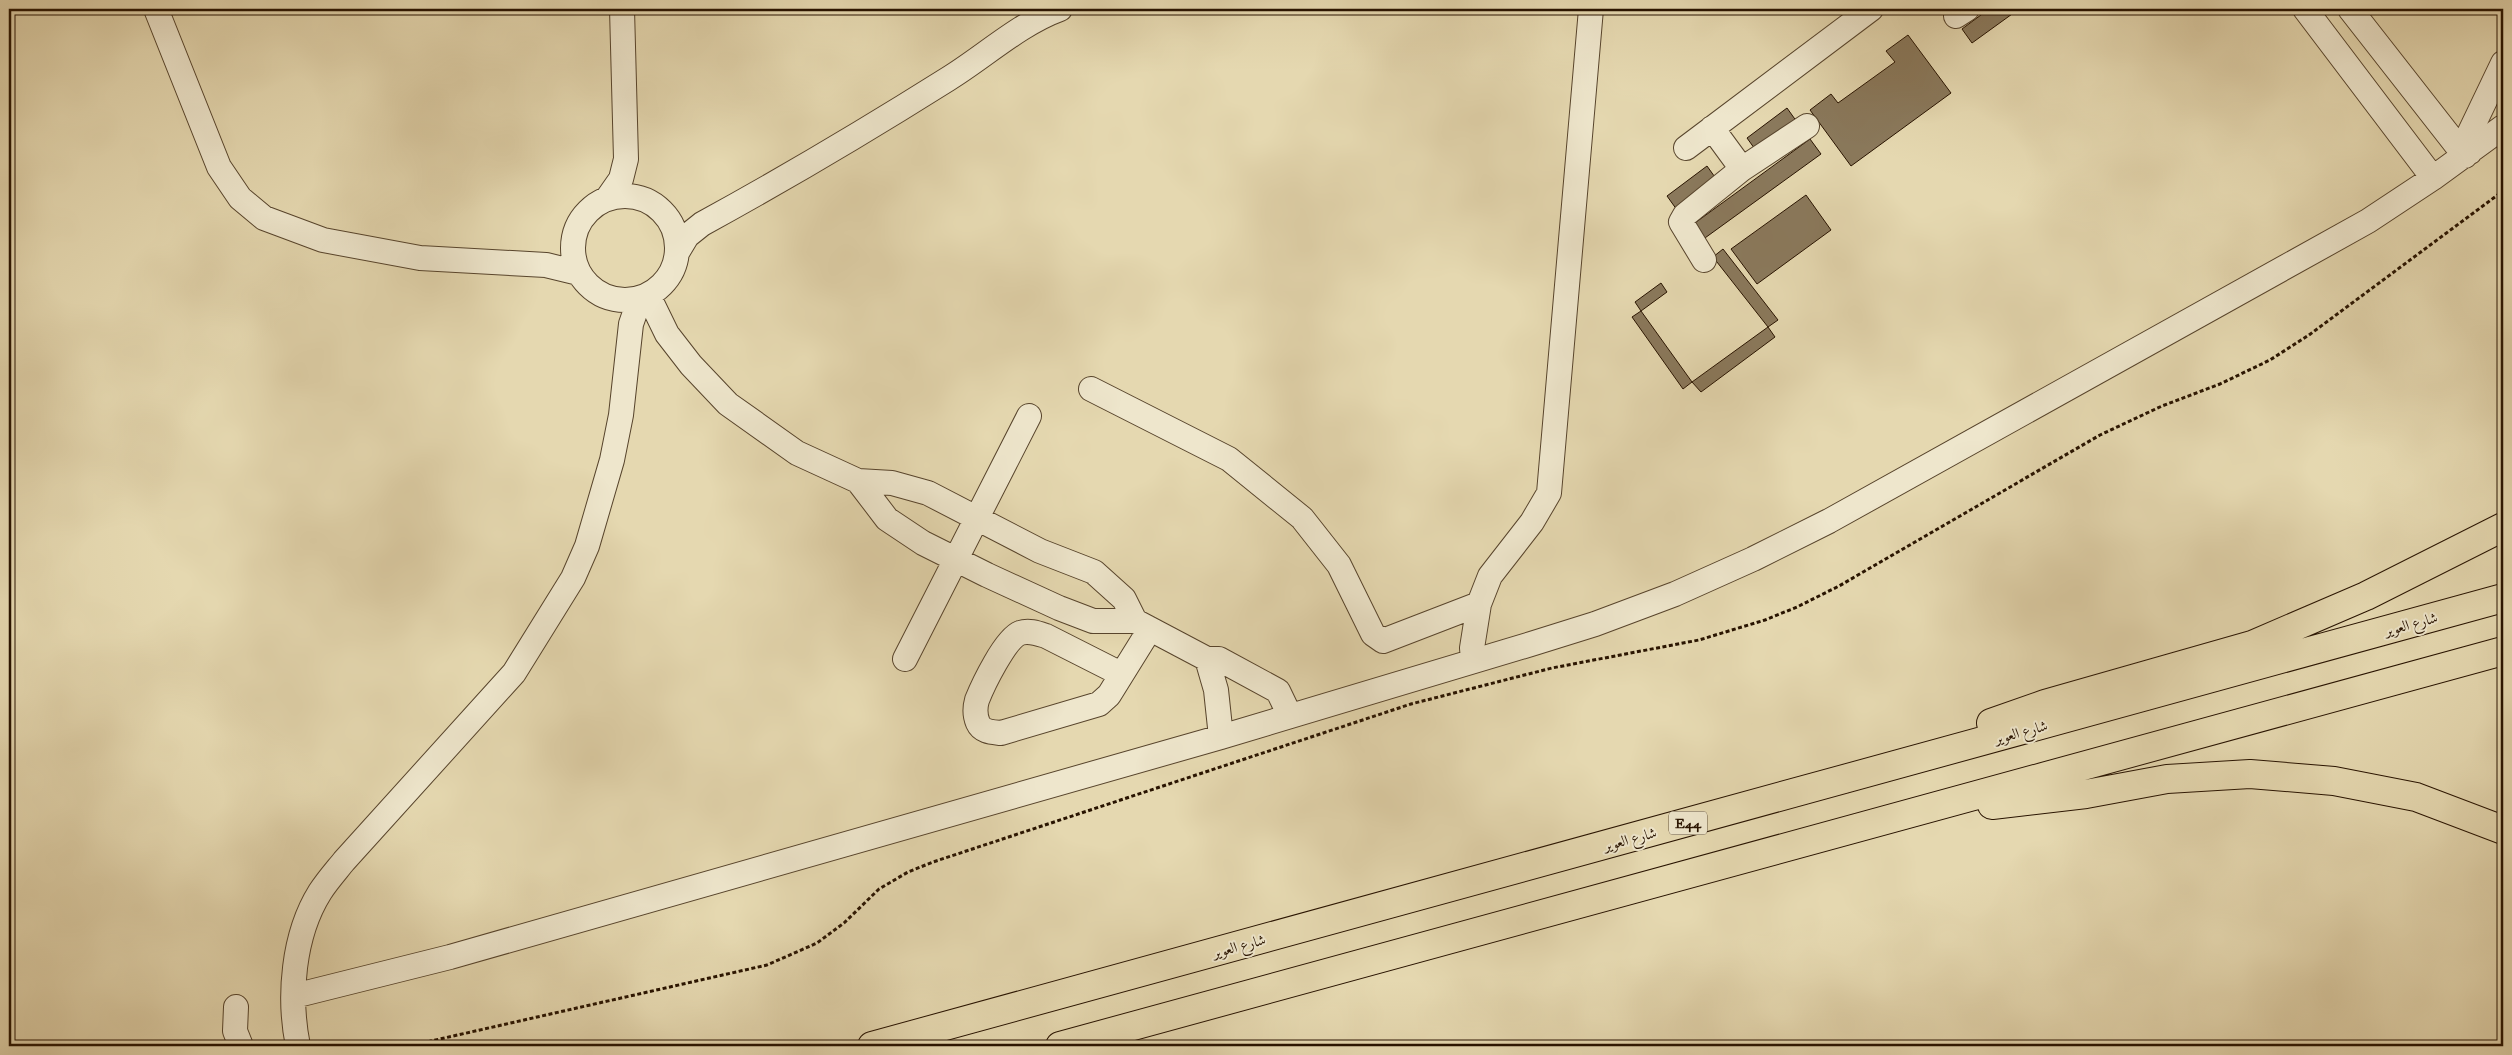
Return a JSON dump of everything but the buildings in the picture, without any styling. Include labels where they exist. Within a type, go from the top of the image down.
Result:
[{"type":"highway","points":[[1917,760],[2000,719],[2252,645],[2366,596],[2503,526]]},
{"type":"highway","name":"شارع العوير","points":[[872,1046],[2503,598]]},
{"type":"highway","points":[[1060,1046],[2503,652]]},
{"type":"highway","points":[[1914,813],[2086,794],[2167,779],[2250,774],[2334,781],[2416,797],[2503,830]]},
{"type":"lane","points":[[156,9],[219,167],[240,198],[264,218],[294,231],[342,244],[420,258],[546,264],[579,273]]},
{"type":"lane","points":[[622,9],[626,159],[634,186],[641,198]]},
{"type":"lane","points":[[1472,660],[1479,604],[1490,576],[1532,522],[1549,493],[1591,9]]},
{"type":"lane","points":[[1686,148],[1871,9]]},
{"type":"lane","points":[[2305,9],[2433,178]]},
{"type":"lane","points":[[2350,9],[2390,62],[2468,154]]},
{"type":"lane","points":[[678,251],[693,230],[886,118],[968,67],[1049,12]]},
{"type":"lane","points":[[2360,84],[2390,62]]},
{"type":"lane","points":[[2468,154],[2469,134],[2503,63]]},
{"type":"lane","points":[[1704,260],[1681,222],[1685,215],[1742,169],[1807,126]]},
{"type":"lane","points":[[294,996],[459,955],[1221,737],[1595,624],[1675,594],[1762,555],[1829,521],[2368,221],[2468,154],[2503,127]]},
{"type":"lane","points":[[1712,128],[1742,169]]},
{"type":"lane","points":[[607,199],[621,179],[626,159]]},
{"type":"lane","points":[[496,261],[551,251],[568,242],[573,236],[580,220],[592,207],[607,199],[624,196],[641,198],[656,206],[668,218],[676,234],[678,251],[674,268],[664,283],[644,297],[616,300],[600,295],[586,284],[579,273],[572,253],[573,236]]},
{"type":"lane","points":[[668,218],[683,218],[754,196]]},
{"type":"lane","points":[[607,297],[615,304],[624,323],[628,362]]},
{"type":"lane","points":[[298,1046],[294,996],[299,947],[305,923],[320,893],[344,861],[514,673],[573,578],[587,546],[612,460],[628,362],[631,324],[644,297]]},
{"type":"lane","points":[[644,297],[667,334],[691,364],[728,404],[797,453],[858,481],[892,483],[928,493],[1040,551],[1094,572],[1124,600],[1143,625]]},
{"type":"lane","points":[[1091,389],[1229,459],[1302,518],[1339,565],[1373,634],[1383,641],[1479,604]]},
{"type":"lane","points":[[905,659],[1030,416]]},
{"type":"lane","points":[[858,481],[887,520],[924,543],[1059,608],[1093,620],[1143,625],[1207,659],[1219,659],[1227,662],[1278,691],[1290,716]]},
{"type":"lane","points":[[1121,674],[1046,636],[1033,632],[1020,633],[1008,642],[977,701],[975,714],[979,725],[986,731],[1001,733],[1099,704],[1109,694],[1121,674],[1143,625]]},
{"type":"lane","points":[[1207,659],[1216,690],[1221,737]]},
{"type":"lane","points":[[236,1007],[235,1031],[240,1046]]}]
